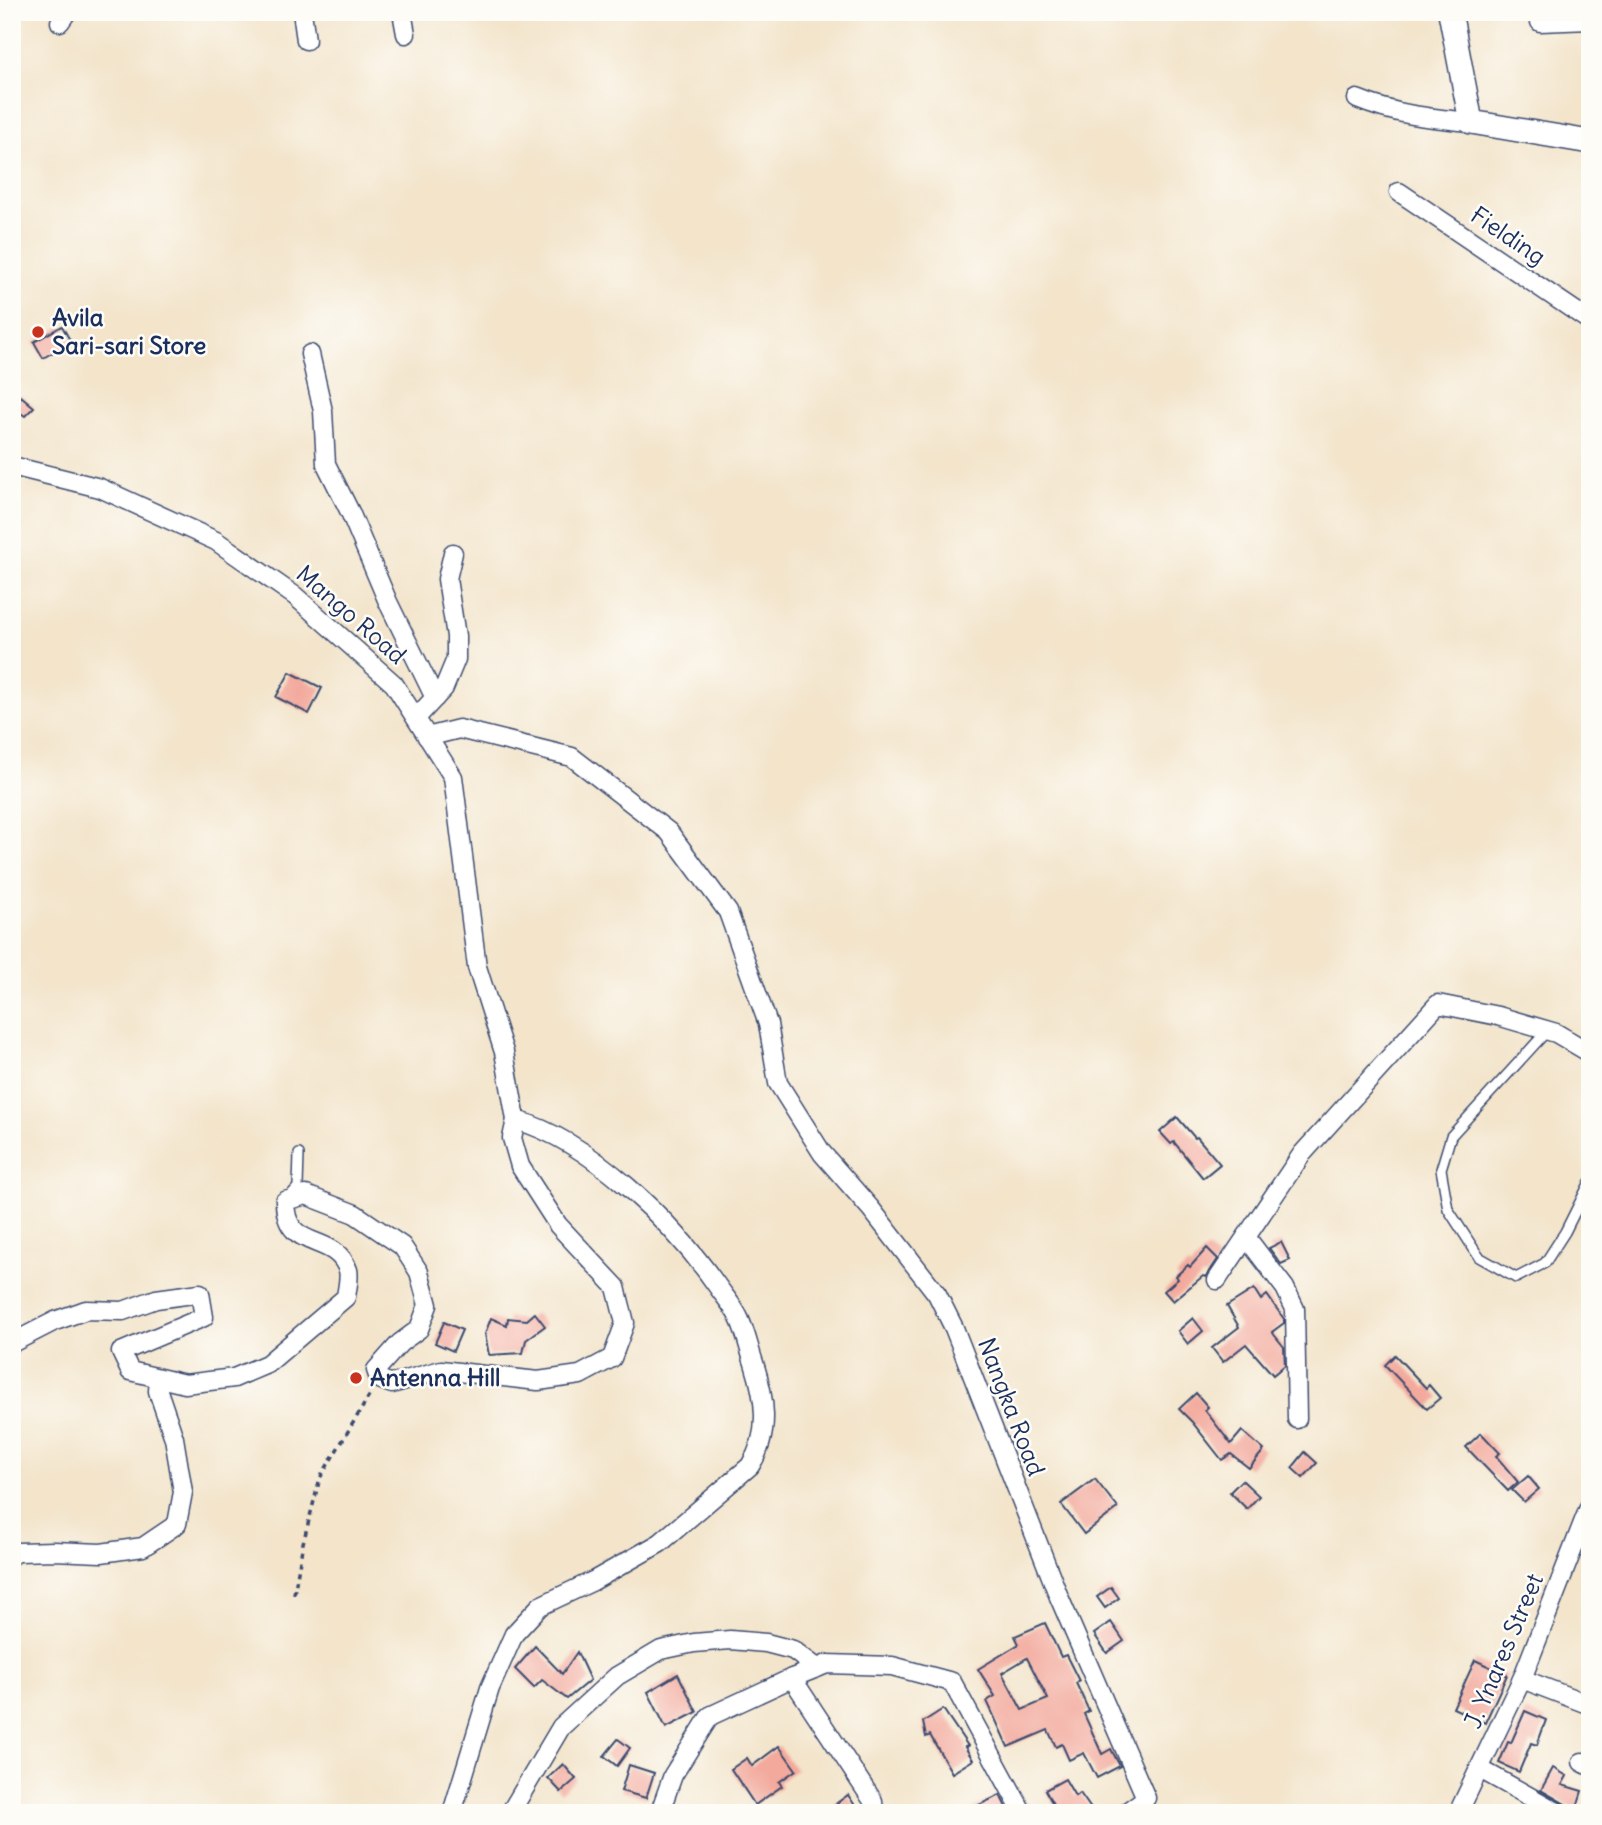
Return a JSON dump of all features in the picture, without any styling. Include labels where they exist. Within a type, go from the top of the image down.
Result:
[{"type":"street","points":[[302,12],[306,40]]},
{"type":"street","points":[[402,12],[406,34]]},
{"type":"street","points":[[1450,12],[1471,122]]},
{"type":"street","points":[[1539,17],[1590,20]]},
{"type":"street","points":[[1357,99],[1411,117],[1471,122],[1590,142]]},
{"type":"street","name":"Fielding","points":[[1399,192],[1590,321]]},
{"type":"street","points":[[310,354],[323,411],[327,464],[435,698]]},
{"type":"street","name":"Mango Road","points":[[12,466],[100,488],[216,541],[295,596],[394,684],[453,777],[477,967],[503,1052],[516,1120],[512,1138],[520,1166],[558,1225],[615,1287],[625,1323],[612,1358],[580,1375],[538,1381],[441,1370],[392,1384],[379,1379]]},
{"type":"street","points":[[416,718],[444,688],[456,659],[456,636],[447,579],[453,554]]},
{"type":"street","name":"Nangka Road","points":[[427,737],[459,729],[572,757],[669,832],[729,912],[768,1024],[778,1083],[822,1153],[871,1209],[937,1294],[954,1328],[1059,1597],[1146,1798],[1125,1813]]},
{"type":"street","points":[[1217,1280],[1302,1154],[1438,1004],[1498,1016],[1548,1030],[1590,1053]]},
{"type":"street","points":[[452,1813],[490,1688],[513,1634],[540,1606],[593,1581],[660,1543],[750,1466],[758,1453],[764,1426],[764,1393],[739,1316],[710,1275],[672,1229],[597,1162],[535,1125],[516,1120]]},
{"type":"street","points":[[12,1343],[55,1321],[86,1310],[123,1311],[156,1299],[200,1293],[204,1317],[121,1352],[130,1371],[185,1384],[234,1378],[267,1364],[346,1297],[349,1272],[339,1254],[292,1230],[285,1215],[285,1201],[306,1195],[355,1214],[402,1246],[419,1272],[428,1305],[419,1329],[400,1343],[376,1370],[379,1379]]},
{"type":"street","points":[[1246,1237],[1286,1288],[1295,1309],[1297,1419]]},
{"type":"street","points":[[12,1555],[18,1552],[54,1550],[101,1553],[144,1547],[177,1524],[183,1492],[174,1438],[158,1391],[159,1379]]},
{"type":"street","name":"J. Ynares Street","points":[[1458,1813],[1522,1678],[1590,1506]]},
{"type":"street","points":[[510,1813],[561,1727],[617,1676],[661,1650],[694,1643],[730,1640],[766,1643],[793,1650],[817,1668]]},
{"type":"street","points":[[662,1813],[673,1775],[710,1716],[827,1664],[892,1666],[952,1682],[1023,1813]]},
{"type":"street","points":[[792,1678],[873,1801],[874,1813]]},
{"type":"street","points":[[1522,1678],[1590,1705]]},
{"type":"street","points":[[1480,1769],[1559,1813]]},
{"type":"lane","points":[[1548,1030],[1451,1136],[1441,1169],[1448,1209],[1479,1257],[1516,1278],[1545,1263],[1590,1182]]},
{"type":"lane","points":[[285,1201],[298,1187],[299,1154]]},
{"type":"path","points":[[294,1594],[303,1543],[320,1478],[379,1379]]},
{"type":"building","points":[[62,326],[71,342],[43,358],[34,342]]},
{"type":"building","points":[[21,396],[34,407],[25,416],[15,409]]},
{"type":"building","points":[[290,672],[322,688],[309,714],[276,697]]},
{"type":"building","points":[[1177,1117],[1220,1164],[1203,1178],[1174,1142],[1171,1144],[1160,1132]]},
{"type":"building","points":[[1281,1242],[1290,1260],[1281,1264],[1269,1248]]},
{"type":"building","points":[[1207,1248],[1218,1259],[1206,1277],[1203,1276],[1173,1301],[1164,1291],[1178,1279],[1176,1276],[1188,1265],[1190,1267]]},
{"type":"building","points":[[1254,1289],[1261,1300],[1267,1295],[1284,1319],[1284,1323],[1272,1332],[1284,1347],[1285,1365],[1273,1375],[1246,1344],[1223,1362],[1212,1348],[1239,1327],[1227,1306]]},
{"type":"building","points":[[535,1313],[545,1326],[526,1340],[523,1353],[489,1355],[485,1334],[491,1318],[507,1325],[508,1318],[527,1320]]},
{"type":"building","points":[[1193,1318],[1203,1331],[1188,1344],[1178,1331]]},
{"type":"building","points":[[444,1322],[462,1330],[453,1351],[435,1343]]},
{"type":"building","points":[[1395,1355],[1426,1388],[1429,1385],[1440,1398],[1427,1409],[1385,1365]]},
{"type":"building","points":[[1196,1393],[1208,1407],[1205,1410],[1231,1444],[1242,1431],[1264,1450],[1249,1468],[1231,1454],[1222,1460],[1179,1409]]},
{"type":"building","points":[[1481,1433],[1500,1453],[1496,1456],[1518,1482],[1508,1491],[1466,1447]]},
{"type":"building","points":[[1305,1452],[1317,1463],[1303,1478],[1292,1468]]},
{"type":"building","points":[[1528,1476],[1539,1489],[1524,1502],[1512,1490]]},
{"type":"building","points":[[1095,1479],[1118,1508],[1084,1534],[1061,1504]]},
{"type":"building","points":[[1242,1480],[1259,1496],[1247,1509],[1230,1492]]},
{"type":"building","points":[[1111,1587],[1119,1598],[1105,1608],[1097,1597]]},
{"type":"building","points":[[1111,1622],[1124,1641],[1107,1653],[1094,1634]]},
{"type":"building","points":[[1045,1623],[1061,1657],[1066,1655],[1079,1681],[1076,1683],[1089,1711],[1084,1714],[1102,1754],[1111,1749],[1120,1766],[1097,1778],[1084,1753],[1069,1760],[1062,1744],[1056,1747],[1048,1730],[1008,1747],[987,1701],[995,1696],[978,1669],[1019,1644],[1015,1636]],"holes":[[[1027,1658],[1048,1699],[1022,1710],[1002,1673]]]},
{"type":"building","points":[[535,1646],[562,1674],[577,1652],[590,1680],[567,1699],[542,1680],[534,1688],[515,1669]]},
{"type":"building","points":[[1475,1660],[1507,1675],[1485,1723],[1453,1708]]},
{"type":"building","points":[[678,1674],[697,1712],[666,1728],[648,1692]]},
{"type":"building","points":[[943,1709],[968,1746],[965,1747],[973,1760],[952,1773],[930,1735],[926,1737],[923,1722]]},
{"type":"building","points":[[1525,1711],[1546,1720],[1537,1745],[1531,1743],[1519,1772],[1499,1763]]},
{"type":"building","points":[[618,1739],[630,1748],[617,1766],[604,1756]]},
{"type":"building","points":[[779,1746],[796,1770],[779,1782],[782,1786],[755,1805],[731,1769],[747,1758],[752,1766]]},
{"type":"building","points":[[563,1764],[576,1779],[561,1792],[548,1778]]},
{"type":"building","points":[[629,1765],[654,1773],[646,1798],[621,1791]]},
{"type":"building","points":[[1553,1768],[1567,1776],[1562,1785],[1582,1791],[1576,1810],[1541,1790]]},
{"type":"building","points":[[1065,1779],[1075,1796],[1080,1793],[1094,1813],[1058,1813],[1045,1790]]},
{"type":"building","points":[[848,1795],[860,1813],[823,1813]]},
{"type":"building","points":[[1000,1795],[1009,1813],[962,1813]]},
{"type":"place","name":"Avila Sari-sari Store","points":[[38,332]]},
{"type":"place","name":"Antenna Hill","points":[[356,1378]]}]
